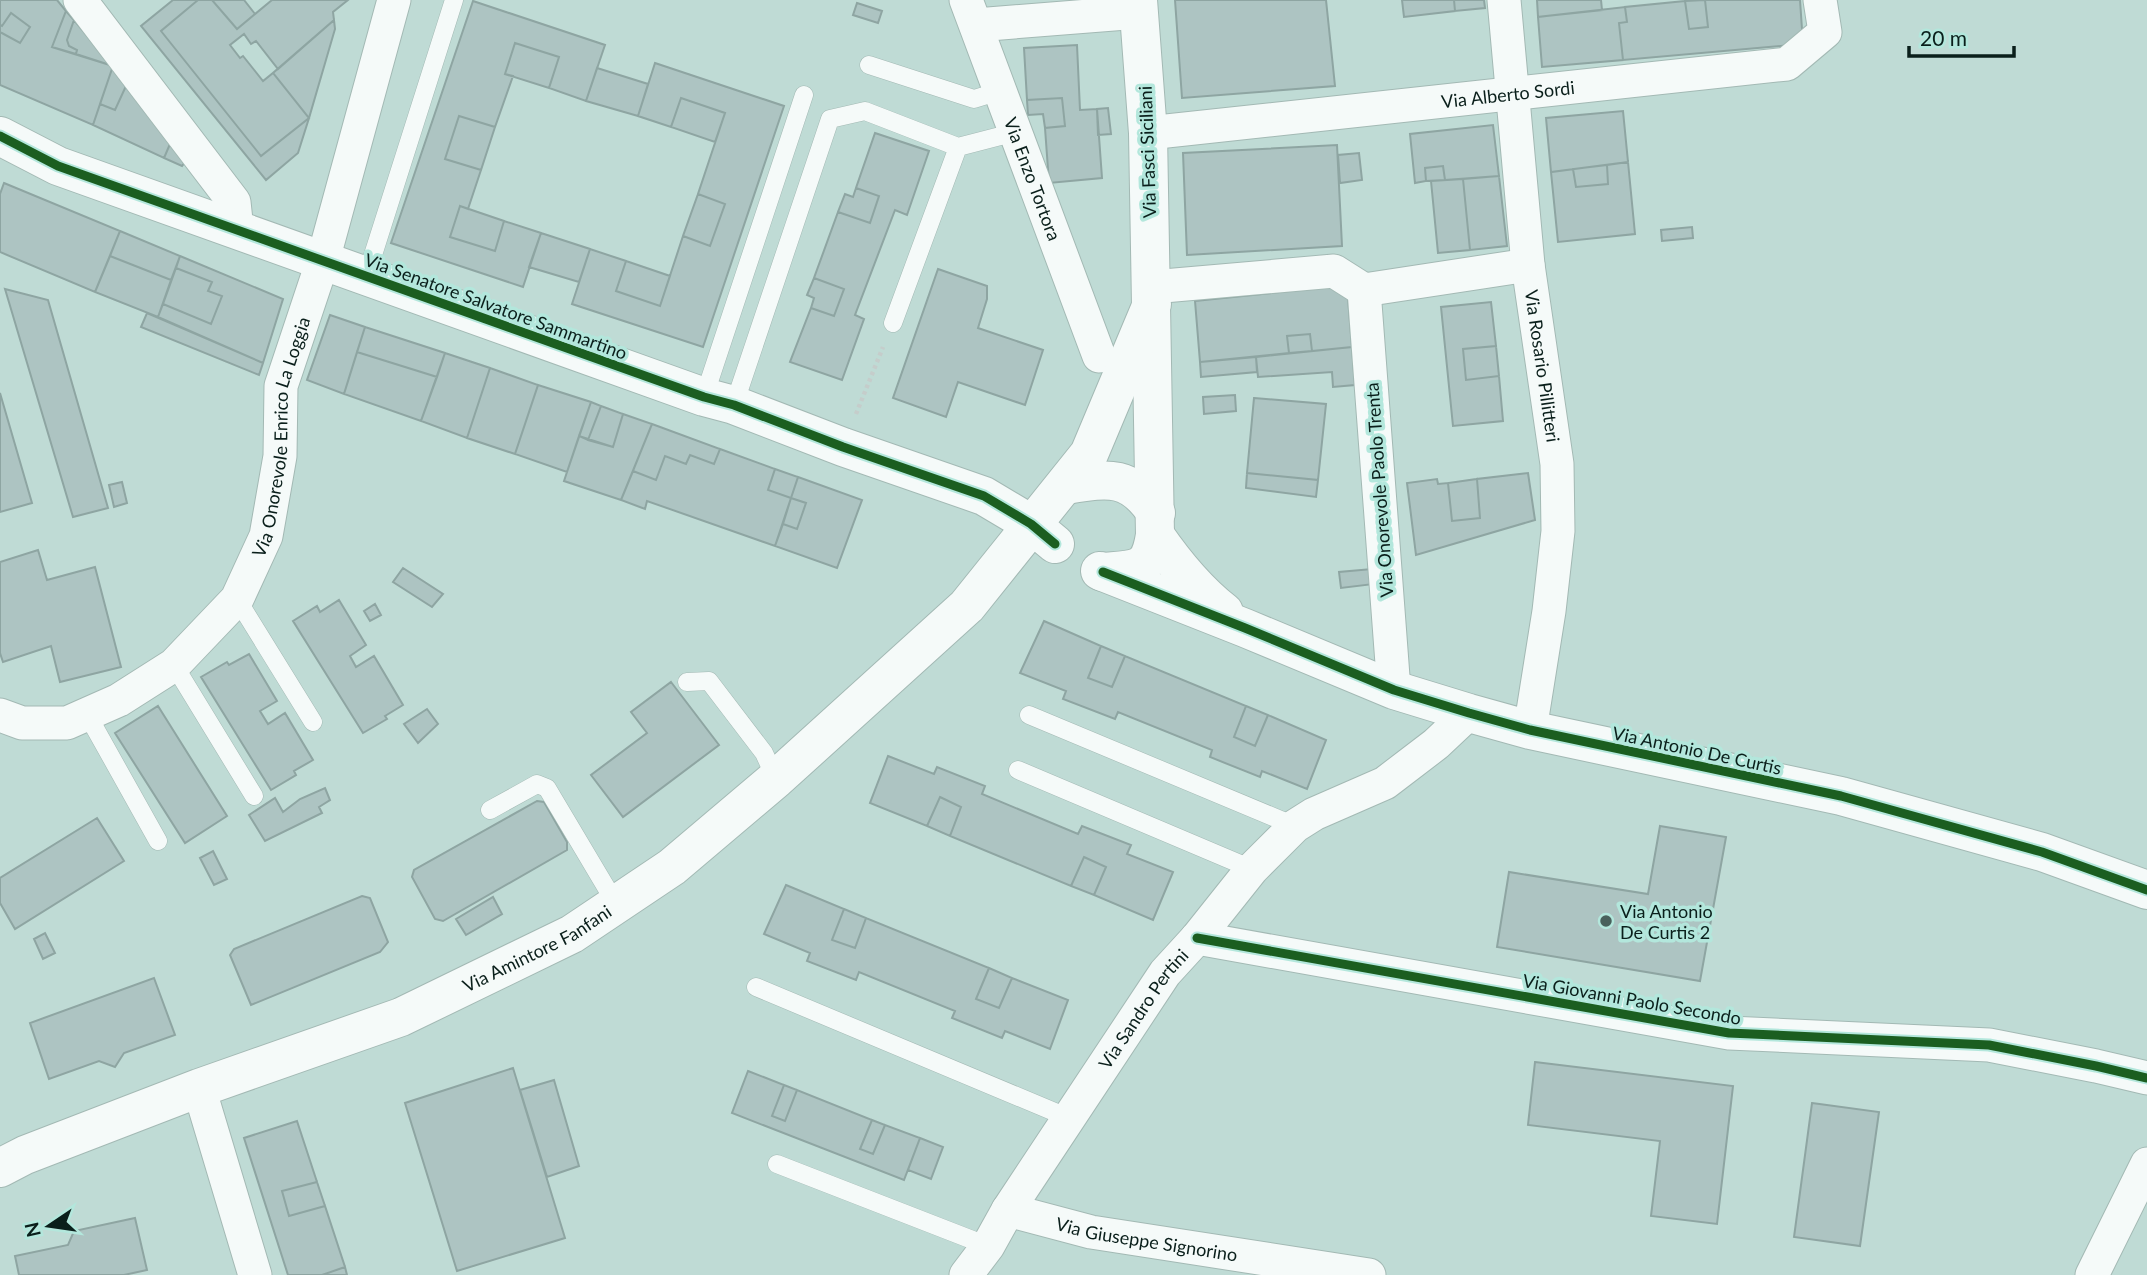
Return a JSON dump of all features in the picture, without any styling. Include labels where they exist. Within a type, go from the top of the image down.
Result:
[{"type":"street","points":[[80,0],[234,202],[237,230]]},
{"type":"street","name":"Via Onorevole Enrico La Loggia","points":[[0,715],[22,723],[67,723],[119,700],[174,665],[237,598],[266,536],[280,456],[281,386],[323,260],[394,0]]},
{"type":"street","name":"Via Rosario Pillitteri","points":[[1504,0],[1528,265],[1557,464],[1558,531],[1549,611],[1530,730]]},
{"type":"street","name":"Via Alberto Sordi","points":[[1147,133],[1787,64],[1825,32],[1820,0]]},
{"type":"street","points":[[976,9],[1139,6]]},
{"type":"street","name":"Via Fasci Siciliani","points":[[1139,6],[1147,133],[1156,524]]},
{"type":"street","name":"Via Enzo Tortora","points":[[976,9],[1000,91],[1098,356]]},
{"type":"street","name":"Via Senatore Salvatore Sammartino","points":[[0,136],[58,166],[842,447],[1052,519]]},
{"type":"street","points":[[1152,295],[1334,271],[1364,290],[1528,265]]},
{"type":"street","name":"Via Onorevole Paolo Trenta","points":[[1364,290],[1394,690]]},
{"type":"street","name":"Via Amintore Fanfani","points":[[8,1159],[401,1017],[572,934],[672,867],[776,779],[967,606],[1052,519],[1089,454],[1152,295]]},
{"type":"street","points":[[1156,524],[1152,554],[1147,562],[1131,570],[1103,572],[1052,519],[1113,480],[1130,486],[1144,496],[1175,564],[1197,587],[1245,628]]},
{"type":"street","name":"Via Antonio De Curtis","points":[[1103,572],[1394,690],[1468,713],[1530,730],[1840,796],[2042,852],[2147,890]]},
{"type":"street","name":"Via Sandro Pertini","points":[[966,1275],[988,1246],[1165,974],[1252,869],[1296,826],[1314,814],[1385,783],[1436,744],[1468,713]]},
{"type":"street","name":"Via Giovanni Paolo Secondo","points":[[1197,938],[1729,1033],[1989,1045],[2147,1079]]},
{"type":"street","points":[[200,1088],[255,1275]]},
{"type":"street","points":[[2092,1275],[2147,1164]]},
{"type":"street","name":"Via Giuseppe Signorino","points":[[1009,1210],[1091,1232],[1369,1275]]},
{"type":"lane","points":[[366,277],[454,0]]},
{"type":"lane","points":[[869,65],[975,99],[1000,91]]},
{"type":"lane","points":[[719,401],[804,95]]},
{"type":"lane","points":[[719,401],[830,119],[865,111],[958,147],[1016,132]]},
{"type":"lane","points":[[893,323],[958,147]]},
{"type":"lane","points":[[237,598],[313,722]]},
{"type":"lane","points":[[174,665],[254,796]]},
{"type":"lane","points":[[687,682],[709,681],[764,753],[776,779]]},
{"type":"lane","points":[[87,714],[158,841]]},
{"type":"lane","points":[[1029,715],[1296,826]]},
{"type":"lane","points":[[1018,770],[1252,869]]},
{"type":"lane","points":[[490,810],[537,784],[547,788],[616,904]]},
{"type":"lane","points":[[756,987],[1069,1118]]},
{"type":"lane","points":[[777,1164],[988,1246]]},
{"type":"path","points":[[842,447],[893,323]]},
{"type":"building","points":[[0,0],[57,0],[66,11],[52,47],[113,66],[93,125],[0,85],[0,32],[20,43],[30,27],[11,13],[2,26],[0,25]]},
{"type":"building","points":[[173,0],[198,0],[161,31],[261,156],[309,118],[298,153],[266,180],[141,26]]},
{"type":"building","points":[[198,0],[212,0],[237,29],[272,0],[348,0],[333,12],[334,20],[278,69],[256,41],[251,44],[244,34],[230,45],[240,58],[243,56],[263,81],[273,73],[309,118],[261,156],[161,31]]},
{"type":"building","points":[[212,0],[244,0],[255,14],[237,29]]},
{"type":"building","points":[[1175,0],[1326,0],[1335,86],[1182,98]]},
{"type":"building","points":[[1402,0],[1454,0],[1455,11],[1404,17]]},
{"type":"building","points":[[1454,0],[1484,0],[1485,8],[1455,11]]},
{"type":"building","points":[[1537,0],[1601,0],[1602,10],[1538,17]]},
{"type":"building","points":[[1705,0],[1708,27],[1689,29],[1685,1]]},
{"type":"building","points":[[1705,0],[1800,0],[1803,44],[1623,60],[1619,23],[1627,22],[1625,7],[1685,1],[1689,29],[1708,27]]},
{"type":"building","points":[[473,1],[605,45],[586,101],[549,88],[559,57],[515,43],[505,74],[513,76],[495,127],[459,116],[445,159],[481,170],[468,209],[460,206],[450,237],[495,251],[504,221],[541,233],[523,287],[391,243]]},
{"type":"building","points":[[857,3],[882,11],[878,23],[853,15]]},
{"type":"building","points":[[1625,7],[1627,22],[1619,23],[1623,60],[1542,67],[1538,17]]},
{"type":"building","points":[[66,11],[74,20],[67,40],[69,46],[77,50],[76,54],[52,47]]},
{"type":"building","points":[[11,13],[30,27],[20,43],[0,32],[0,25],[2,26]]},
{"type":"building","points":[[74,20],[113,66],[76,54],[77,50],[69,46],[67,40]]},
{"type":"building","points":[[334,20],[335,29],[309,118],[273,73]]},
{"type":"building","points":[[515,43],[559,57],[549,88],[505,74]]},
{"type":"building","points":[[1077,45],[1080,110],[1097,109],[1102,178],[1049,183],[1045,128],[1065,126],[1062,98],[1027,100],[1024,48]]},
{"type":"building","points":[[655,63],[784,106],[703,347],[572,304],[590,249],[626,261],[616,291],[660,306],[683,236],[710,246],[725,204],[698,194],[725,113],[681,98],[671,127],[638,116]]},
{"type":"building","points":[[113,66],[126,86],[115,110],[100,104]]},
{"type":"building","points":[[597,68],[648,84],[638,116],[586,101]]},
{"type":"building","points":[[126,86],[170,144],[164,158],[93,125],[100,104],[115,110]]},
{"type":"building","points":[[681,98],[725,113],[715,142],[671,127]]},
{"type":"building","points":[[1062,98],[1065,126],[1045,128],[1043,114],[1028,115],[1027,100]]},
{"type":"building","points":[[1108,108],[1111,134],[1098,135],[1097,109]]},
{"type":"building","points":[[1623,111],[1628,162],[1551,172],[1546,118]]},
{"type":"building","points":[[459,116],[495,127],[481,170],[445,159]]},
{"type":"building","points":[[1493,125],[1499,176],[1445,180],[1443,166],[1425,168],[1426,181],[1415,183],[1410,134]]},
{"type":"building","points":[[875,133],[929,151],[907,215],[895,210],[855,315],[864,319],[842,380],[790,362],[811,308],[834,316],[844,289],[814,278],[838,212],[870,223],[879,196],[856,188]]},
{"type":"building","points":[[170,144],[185,162],[182,166],[164,158]]},
{"type":"building","points":[[1337,145],[1342,246],[1187,255],[1183,153]]},
{"type":"building","points":[[1359,153],[1362,180],[1340,183],[1338,155]]},
{"type":"building","points":[[1628,162],[1635,234],[1558,242],[1551,172],[1573,169],[1576,187],[1608,184],[1607,165]]},
{"type":"building","points":[[1607,165],[1608,184],[1576,187],[1573,169]]},
{"type":"building","points":[[1443,166],[1445,180],[1426,181],[1425,168]]},
{"type":"building","points":[[1499,176],[1507,246],[1470,250],[1463,179]]},
{"type":"building","points":[[1463,179],[1470,250],[1438,253],[1431,181]]},
{"type":"building","points":[[4,183],[120,231],[95,292],[0,252],[0,194]]},
{"type":"building","points":[[856,188],[879,196],[870,223],[838,212],[845,194],[853,197]]},
{"type":"building","points":[[698,194],[725,204],[710,246],[683,236]]},
{"type":"building","points":[[460,206],[504,221],[495,251],[450,237]]},
{"type":"building","points":[[1692,227],[1693,238],[1662,241],[1661,230]]},
{"type":"building","points":[[120,231],[180,256],[171,280],[110,256]]},
{"type":"building","points":[[541,233],[590,249],[579,282],[529,267]]},
{"type":"building","points":[[110,256],[171,280],[158,317],[95,292]]},
{"type":"building","points":[[180,256],[283,299],[263,363],[158,317],[163,304],[211,324],[222,296],[208,291],[212,282],[176,268]]},
{"type":"building","points":[[626,261],[670,276],[660,306],[616,291]]},
{"type":"building","points":[[176,268],[212,282],[208,291],[222,296],[211,324],[163,304]]},
{"type":"building","points":[[938,269],[987,286],[987,299],[978,328],[1043,350],[1025,405],[958,382],[946,417],[893,398]]},
{"type":"building","points":[[814,278],[844,289],[834,316],[811,308],[814,298],[807,295]]},
{"type":"building","points":[[1347,285],[1352,347],[1312,351],[1310,334],[1287,336],[1289,353],[1200,362],[1195,301]]},
{"type":"building","points":[[5,289],[48,300],[108,508],[73,517]]},
{"type":"building","points":[[1491,302],[1496,346],[1463,349],[1466,380],[1499,376],[1503,421],[1453,426],[1441,307]]},
{"type":"building","points":[[147,313],[263,363],[259,375],[141,327]]},
{"type":"building","points":[[330,315],[365,327],[344,394],[307,380]]},
{"type":"building","points":[[365,327],[445,353],[437,377],[357,352]]},
{"type":"building","points":[[1310,334],[1312,351],[1289,353],[1287,336]]},
{"type":"building","points":[[1496,346],[1499,376],[1466,380],[1463,349]]},
{"type":"building","points":[[1352,347],[1355,385],[1333,387],[1332,372],[1258,377],[1256,357]]},
{"type":"building","points":[[357,352],[437,377],[421,421],[344,394]]},
{"type":"building","points":[[445,353],[490,368],[467,438],[421,421]]},
{"type":"building","points":[[1256,357],[1257,372],[1201,377],[1200,362]]},
{"type":"building","points":[[490,368],[538,385],[515,454],[467,438]]},
{"type":"building","points":[[538,385],[591,402],[567,472],[515,454]]},
{"type":"building","points":[[0,393],[32,503],[0,512]]},
{"type":"building","points":[[1235,395],[1236,411],[1204,414],[1203,397]]},
{"type":"building","points":[[1254,398],[1326,404],[1318,480],[1247,473]]},
{"type":"building","points":[[591,402],[601,406],[588,440],[579,436]]},
{"type":"building","points":[[601,406],[623,414],[613,447],[588,440]]},
{"type":"building","points":[[623,414],[652,424],[621,500],[564,481],[579,436],[613,447]]},
{"type":"building","points":[[652,424],[720,449],[714,464],[690,455],[686,464],[665,456],[656,480],[633,471]]},
{"type":"building","points":[[720,449],[775,469],[768,490],[791,498],[775,546],[647,501],[645,509],[621,500],[633,471],[656,480],[665,456],[686,464],[690,455],[714,464]]},
{"type":"building","points":[[775,469],[798,477],[791,498],[768,490]]},
{"type":"building","points":[[1247,473],[1318,480],[1316,497],[1246,488]]},
{"type":"building","points":[[1528,473],[1535,520],[1416,555],[1407,483],[1437,479],[1438,484],[1448,483],[1452,521],[1480,518],[1477,479]]},
{"type":"building","points":[[798,477],[862,500],[837,568],[775,546],[783,524],[797,529],[806,503],[791,498]]},
{"type":"building","points":[[1477,479],[1480,518],[1452,521],[1448,483]]},
{"type":"building","points":[[122,482],[127,503],[114,507],[109,485]]},
{"type":"building","points":[[791,498],[806,503],[797,529],[783,524]]},
{"type":"building","points":[[38,550],[47,580],[95,567],[121,667],[60,682],[51,646],[3,662],[0,653],[0,562]]},
{"type":"building","points":[[403,568],[443,594],[432,607],[393,582]]},
{"type":"building","points":[[1372,569],[1374,584],[1341,588],[1339,572]]},
{"type":"building","points":[[339,600],[366,645],[350,656],[356,667],[374,656],[403,705],[385,716],[387,719],[363,733],[293,621],[317,606],[320,612]]},
{"type":"building","points":[[375,604],[381,615],[370,621],[364,611]]},
{"type":"building","points":[[1044,621],[1101,646],[1088,678],[1112,687],[1125,656],[1246,706],[1234,737],[1255,746],[1268,715],[1326,740],[1307,789],[1262,771],[1260,777],[1210,757],[1212,750],[1118,712],[1115,719],[1063,699],[1066,691],[1020,673]]},
{"type":"building","points":[[1101,646],[1125,656],[1112,687],[1088,678]]},
{"type":"building","points":[[249,654],[277,701],[260,711],[268,724],[285,713],[313,760],[294,771],[296,775],[271,790],[201,677],[227,662],[229,665]]},
{"type":"building","points":[[671,682],[719,745],[623,817],[591,775],[647,733],[631,712]]},
{"type":"building","points":[[158,706],[227,816],[185,843],[115,733]]},
{"type":"building","points":[[1246,706],[1268,715],[1255,746],[1234,737]]},
{"type":"building","points":[[427,709],[438,724],[418,743],[404,724]]},
{"type":"building","points":[[888,756],[934,774],[937,767],[985,786],[982,794],[1078,834],[1082,826],[1131,845],[1127,854],[1173,872],[1153,920],[1094,895],[1106,867],[1084,857],[1071,886],[950,836],[961,807],[940,797],[927,826],[870,803]]},
{"type":"building","points":[[325,788],[330,800],[319,807],[322,813],[265,841],[249,815],[275,798],[283,812],[300,799]]},
{"type":"building","points":[[940,797],[961,807],[950,836],[927,826]]},
{"type":"building","points":[[537,801],[544,802],[567,842],[567,850],[443,921],[435,919],[412,877],[414,870]]},
{"type":"building","points":[[97,818],[124,861],[15,929],[0,903],[0,878]]},
{"type":"building","name":"Via Antonio De Curtis 2","points":[[1660,826],[1726,837],[1700,981],[1497,947],[1509,872],[1648,894]]},
{"type":"building","points":[[213,851],[227,879],[214,885],[200,858]]},
{"type":"building","points":[[1084,857],[1106,867],[1094,895],[1071,886]]},
{"type":"building","points":[[786,885],[844,909],[832,940],[855,948],[866,918],[989,968],[976,999],[999,1008],[1012,978],[1068,1000],[1050,1049],[1005,1031],[1002,1038],[952,1018],[955,1011],[859,972],[856,980],[807,961],[810,953],[764,934]]},
{"type":"building","points":[[362,896],[370,898],[388,942],[380,952],[251,1005],[230,955],[234,949]]},
{"type":"building","points":[[493,897],[502,914],[466,935],[456,919]]},
{"type":"building","points":[[844,909],[866,918],[855,948],[832,940]]},
{"type":"building","points":[[45,933],[55,953],[43,959],[34,939]]},
{"type":"building","points":[[989,968],[1012,978],[999,1008],[976,999]]},
{"type":"building","points":[[154,978],[175,1035],[124,1053],[115,1067],[99,1061],[49,1079],[30,1023]]},
{"type":"building","points":[[1535,1062],[1733,1086],[1717,1224],[1651,1216],[1660,1141],[1528,1125]]},
{"type":"building","points":[[513,1068],[565,1238],[457,1271],[405,1103]]},
{"type":"building","points":[[748,1071],[784,1085],[772,1116],[785,1121],[797,1090],[872,1120],[860,1149],[873,1154],[885,1125],[920,1138],[904,1180],[732,1113]]},
{"type":"building","points":[[554,1080],[579,1166],[547,1177],[520,1090]]},
{"type":"building","points":[[784,1085],[797,1090],[785,1121],[772,1116]]},
{"type":"building","points":[[1812,1103],[1879,1112],[1860,1246],[1794,1237]]},
{"type":"building","points":[[872,1120],[885,1125],[873,1154],[860,1149]]},
{"type":"building","points":[[297,1121],[317,1182],[282,1191],[289,1216],[325,1206],[345,1267],[322,1275],[288,1275],[244,1138]]},
{"type":"building","points":[[920,1138],[943,1147],[931,1179],[908,1170]]},
{"type":"building","points":[[317,1182],[325,1206],[289,1216],[282,1191]]},
{"type":"building","points":[[135,1218],[147,1270],[124,1275],[19,1275],[15,1256],[68,1245],[74,1231]]},
{"type":"building","points":[[345,1267],[347,1275],[322,1275]]},
{"type":"cycle path","points":[[0,136],[58,166],[984,496],[1031,524],[1055,544]]},
{"type":"cycle path","points":[[1103,572],[1394,690],[1469,713],[1530,730],[1841,796],[2042,852],[2147,890]]},
{"type":"cycle path","points":[[1197,938],[1729,1033],[1989,1045],[2147,1078]]},
{"type":"place","name":"Via Antonio De Curtis 2","points":[[1606,921]]}]
